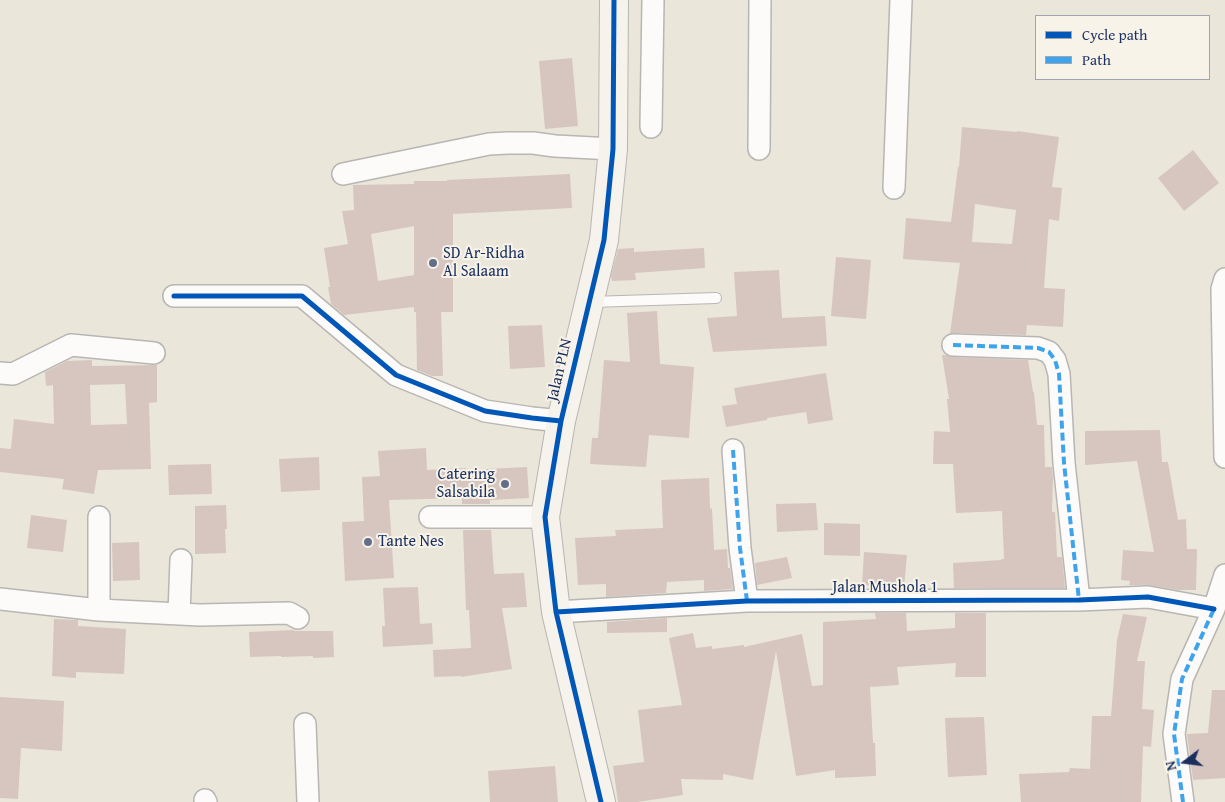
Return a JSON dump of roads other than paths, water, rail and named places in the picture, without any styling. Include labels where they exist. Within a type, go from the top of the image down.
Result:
[{"type":"street","name":"Jalan PLN","points":[[601,802],[556,612],[545,517],[561,421],[604,240],[613,149],[614,0]]},
{"type":"street","points":[[651,127],[653,0]]},
{"type":"street","points":[[759,149],[760,0]]},
{"type":"street","points":[[894,188],[901,0]]},
{"type":"street","points":[[342,174],[480,146],[508,143],[613,149]]},
{"type":"street","points":[[1225,279],[1222,289],[1225,457]]},
{"type":"street","points":[[174,296],[302,296],[396,375],[485,411],[561,421]]},
{"type":"street","points":[[0,373],[13,374],[71,345],[154,353]]},
{"type":"street","points":[[953,345],[1038,348],[1049,352],[1055,360],[1059,374],[1064,462],[1079,600]]},
{"type":"street","points":[[733,450],[740,548],[747,601]]},
{"type":"street","points":[[430,516],[545,517]]},
{"type":"street","points":[[99,517],[99,610]]},
{"type":"street","points":[[179,614],[181,560]]},
{"type":"street","points":[[1182,802],[1174,734],[1182,679],[1214,609],[1225,575]]},
{"type":"street","name":"Jalan Mushola 1","points":[[556,612],[747,601],[1079,600],[1148,597],[1214,609]]},
{"type":"street","points":[[0,599],[99,610],[200,615],[289,613],[298,618]]},
{"type":"street","points":[[305,724],[308,802]]},
{"type":"lane","points":[[589,302],[716,298]]},
{"type":"place","name":"SD Ar-Ridha Al Salaam","points":[[433,263]]},
{"type":"place","name":"Catering Salsabila","points":[[505,484]]},
{"type":"place","name":"Tante Nes","points":[[368,542]]}]
